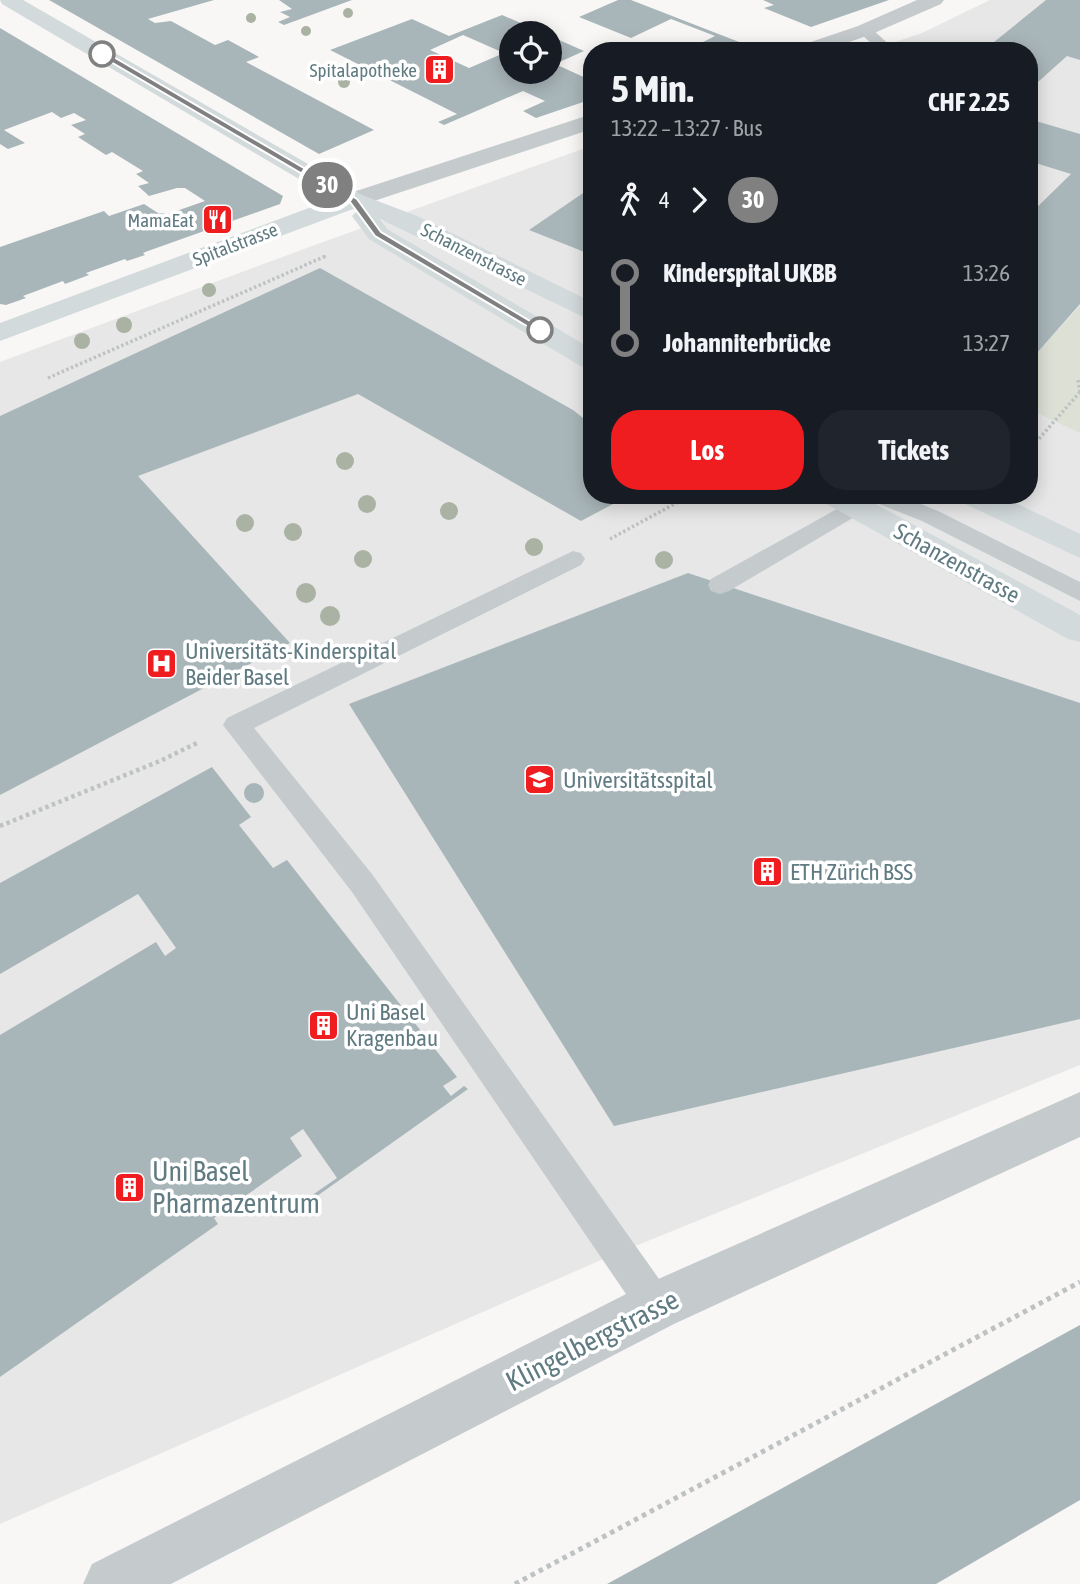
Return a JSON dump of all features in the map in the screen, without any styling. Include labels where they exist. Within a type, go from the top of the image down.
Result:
[{"type":"main road","name":"Schanzenstrasse","points":[[9,0],[354,200],[408,221],[583,308]]},
{"type":"main road","name":"Schanzenstrasse","points":[[354,200],[378,234],[583,356]]},
{"type":"main road","name":"Spitalstrasse","points":[[0,333],[354,200]]},
{"type":"main road","name":"Schanzenstrasse","points":[[864,504],[1080,630]]},
{"type":"main road","points":[[991,504],[1080,547]]},
{"type":"street","points":[[830,42],[866,30],[934,0]]},
{"type":"street","name":"Spitalstrasse","points":[[354,200],[583,124]]},
{"type":"street","name":"Klingelbergstrasse","points":[[113,1584],[656,1306],[1080,1114]]},
{"type":"lane","points":[[866,30],[879,42]]},
{"type":"lane","points":[[720,585],[847,504]]},
{"type":"lane","points":[[877,504],[930,516],[1080,592]]},
{"type":"lane","points":[[937,504],[1080,577]]},
{"type":"lane","points":[[573,559],[236,725],[362,883],[656,1306]]},
{"type":"path","points":[[48,378],[336,252]]},
{"type":"path","points":[[1038,440],[1080,392],[1078,380]]},
{"type":"path","points":[[573,559],[674,504]]},
{"type":"path","points":[[0,826],[159,761]]},
{"type":"path","points":[[515,1584],[1080,1282]]},
{"type":"shaded area","name":"Universitätsspital","points":[[990,0],[1080,0],[1080,1065],[601,1260],[0,1524],[0,362],[583,149],[583,504],[1038,504],[1038,42],[896,42],[922,33]]},
{"type":"shaded area","points":[[1080,306],[1080,433],[1038,413],[1038,352]]},
{"type":"building","points":[[49,0],[214,0],[148,19],[155,23],[171,21],[215,45],[228,40],[259,57],[246,62],[374,130],[319,154]]},
{"type":"building","points":[[279,0],[352,0],[284,25],[278,22],[290,17],[280,12],[292,9]]},
{"type":"building","points":[[618,0],[631,0],[739,42],[703,42],[715,36],[671,19],[631,38],[579,17]]},
{"type":"building","points":[[763,0],[889,0],[811,27],[764,8],[774,5]]},
{"type":"building","points":[[1046,0],[1080,0],[1080,60],[1067,56],[1038,82],[1038,42],[994,42]]},
{"type":"building","name":"Spitalapotheke","points":[[502,15],[516,21],[499,21],[499,51],[463,35],[430,50],[469,68],[499,55],[499,84],[562,84],[562,67],[583,77],[583,102],[536,118],[523,111],[545,101],[523,91],[444,125],[438,122],[457,114],[330,50],[412,19],[449,36]]},
{"type":"building","points":[[0,28],[283,196],[280,204],[143,253],[145,255],[86,273],[89,275],[65,284],[63,281],[23,296],[26,298],[6,305],[0,304],[0,247],[104,211],[109,216],[144,204],[158,213],[168,214],[205,201],[185,188],[149,196],[138,186],[149,183],[136,174],[143,171],[112,152],[106,155],[78,137],[85,134],[71,125],[86,120],[74,113],[61,118],[52,112],[4,130],[25,143],[8,149],[0,144]]},
{"type":"building","name":"Spitalapotheke","points":[[562,41],[583,51],[562,61]]},
{"type":"building","points":[[1038,122],[1080,134],[1080,304],[1038,352],[1038,206],[1071,174],[1038,164]]},
{"type":"building","points":[[583,193],[583,251],[529,230]]},
{"type":"building","points":[[320,268],[583,418],[583,504],[613,504],[581,521],[358,394],[138,476],[290,643],[0,795],[0,416]]},
{"type":"building","name":"ETH Zürich BSS","points":[[688,573],[1080,703],[1080,1019],[614,1126],[349,704]]},
{"type":"building","points":[[212,767],[251,817],[239,825],[273,868],[287,860],[457,1077],[443,1086],[451,1096],[464,1086],[468,1089],[310,1201],[308,1198],[337,1178],[303,1129],[290,1138],[302,1156],[214,1218],[218,1224],[0,1377],[0,1035],[156,942],[165,956],[176,948],[138,894],[0,974],[0,883]]},
{"type":"building","points":[[254,783],[261,786],[264,793],[261,800],[254,803],[247,800],[244,793],[247,786]]},
{"type":"building","points":[[1080,1325],[1080,1500],[936,1584],[607,1584]]},
{"type":"bus line","name":"30","points":[[102,54],[354,200],[378,234],[540,330]]},
{"type":"place","name":"Spitalapotheke","points":[[440,70]]},
{"type":"place","name":"MamaEat","points":[[217,220]]},
{"type":"place","name":"Universitäts-Kinderspital Beider Basel","points":[[162,664]]},
{"type":"place","name":"Universitätsspital","points":[[540,780]]},
{"type":"place","name":"ETH Zürich BSS","points":[[767,872]]},
{"type":"place","name":"Uni Basel Kragenbau","points":[[323,1025]]},
{"type":"place","name":"Uni Basel Pharmazentrum","points":[[129,1187]]}]
